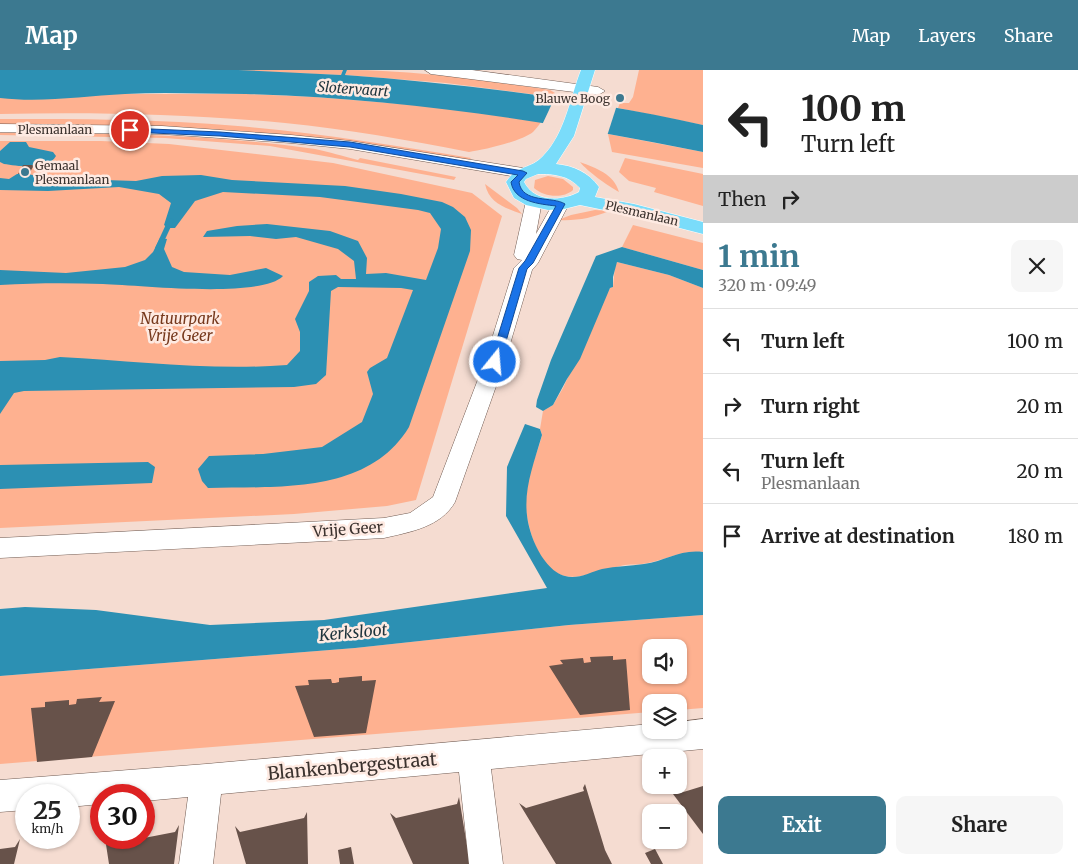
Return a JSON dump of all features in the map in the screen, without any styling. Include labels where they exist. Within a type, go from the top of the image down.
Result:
[{"type":"main road","points":[[576,148],[555,154],[526,176],[522,195],[534,201],[561,204],[585,195],[587,182],[576,148],[575,112],[578,95],[588,70]]},
{"type":"main road","points":[[526,176],[558,169],[576,148],[596,99]]},
{"type":"main road","name":"Plesmanlaan","points":[[585,195],[703,218]]},
{"type":"main road","name":"Plesmanlaan","points":[[585,195],[703,228]]},
{"type":"street","points":[[431,70],[536,76],[578,95],[596,99]]},
{"type":"street","name":"Plesmanlaan","points":[[0,128],[162,130],[290,140],[474,176],[526,176]]},
{"type":"street","name":"Vrije Geer","points":[[523,268],[521,260],[534,201]]},
{"type":"street","name":"Vrije Geer","points":[[0,548],[384,528],[417,522],[443,502],[495,362],[523,268],[528,263],[561,204]]},
{"type":"street","name":"Blankenbergestraat","points":[[0,796],[206,780],[340,766],[472,756],[703,734]]},
{"type":"street","points":[[472,756],[486,864]]},
{"type":"street","points":[[196,864],[206,780]]},
{"type":"green space","points":[[214,70],[343,70],[341,75]]},
{"type":"green space","points":[[347,70],[448,76],[550,90],[555,93],[553,97],[446,83],[345,75]]},
{"type":"green space","points":[[639,70],[703,70],[703,125],[618,108],[620,103],[629,103],[633,97]]},
{"type":"green space","points":[[0,94],[247,94],[315,97],[439,107],[541,122],[533,132],[520,139],[469,152],[308,125],[249,120],[142,114],[0,114]]},
{"type":"green space","points":[[0,119],[89,119],[238,126],[297,132],[471,158],[467,162],[331,141],[249,132],[125,125],[0,124]]},
{"type":"green space","points":[[0,133],[118,134],[237,140],[315,149],[358,160],[360,158],[456,177],[454,180],[270,146],[165,138],[0,135]]},
{"type":"green space","points":[[608,134],[703,152],[703,168],[612,152]]},
{"type":"green space","name":"Natuurpark Vrije Geer","points":[[0,141],[101,141],[169,144],[333,163],[472,193],[502,216],[416,500],[387,506],[294,514],[0,528]]},
{"type":"green space","points":[[625,158],[703,174],[703,206],[654,192],[656,188],[629,181],[619,172]]},
{"type":"green space","points":[[580,162],[598,169],[609,176],[619,192],[598,178]]},
{"type":"green space","points":[[548,176],[563,179],[573,187],[573,190],[564,195],[554,196],[534,188],[535,180]]},
{"type":"green space","points":[[485,184],[517,208],[522,214],[504,207],[494,200],[490,196]]},
{"type":"green space","points":[[595,210],[609,211],[597,216],[558,220],[571,215]]},
{"type":"green space","points":[[633,225],[703,243],[703,270],[622,247]]},
{"type":"green space","points":[[617,262],[669,275],[703,288],[703,552],[682,554],[648,563],[625,565],[571,577],[555,571],[538,552],[526,511],[526,487],[542,435],[540,429],[543,411],[553,405],[563,388],[604,299],[610,288],[613,287]]},
{"type":"green space","points":[[703,615],[703,708],[687,709],[687,694],[642,694],[642,713],[0,764],[0,676],[355,648],[569,625]]},
{"type":"water","name":"Slotervaart","points":[[0,70],[238,70],[341,75],[343,70],[347,70],[345,75],[480,88],[570,100],[703,125],[703,152],[590,131],[476,113],[304,96],[170,93],[47,99],[0,98]]},
{"type":"water","points":[[10,142],[26,142],[29,147],[53,152],[56,156],[52,161],[40,166],[4,164],[0,162],[0,151]]},
{"type":"water","points":[[17,174],[29,174],[42,178],[136,181],[162,176],[201,175],[232,180],[345,186],[401,194],[442,202],[453,207],[465,217],[471,230],[470,251],[409,427],[391,449],[370,465],[346,476],[319,482],[291,486],[208,488],[202,481],[198,469],[209,456],[263,454],[322,447],[362,422],[373,394],[367,372],[370,368],[387,358],[413,290],[401,288],[338,287],[331,291],[326,375],[316,384],[294,387],[24,391],[14,393],[0,414],[0,361],[45,360],[60,357],[173,365],[259,367],[287,365],[300,351],[300,332],[295,319],[309,291],[309,282],[318,276],[336,275],[341,279],[356,279],[354,261],[338,249],[296,237],[276,239],[250,236],[203,237],[207,231],[267,224],[330,231],[358,241],[367,258],[366,274],[386,273],[426,280],[438,248],[441,229],[430,213],[418,210],[320,197],[223,192],[195,201],[175,228],[168,228],[164,225],[171,203],[159,194],[119,187],[48,191],[0,190],[0,178],[9,179]]},
{"type":"water","points":[[160,238],[167,239],[164,249],[172,267],[184,272],[230,275],[266,268],[283,276],[270,283],[226,289],[90,284],[0,285],[0,270],[66,273],[125,267],[145,260],[153,252]]},
{"type":"water","points":[[622,247],[703,270],[703,288],[669,275],[617,262],[613,277],[613,287],[610,288],[580,359],[553,405],[543,411],[536,407],[537,400],[551,360],[596,256]]},
{"type":"water","name":"Kerksloot","points":[[525,424],[540,429],[542,435],[530,477],[526,504],[530,531],[544,560],[556,572],[574,577],[607,568],[652,563],[687,552],[703,552],[703,615],[569,625],[355,648],[0,676],[0,609],[25,607],[96,610],[210,625],[324,620],[547,588],[506,516],[507,467]]},
{"type":"water","points":[[148,462],[155,467],[152,483],[0,489],[0,465]]},
{"type":"pier","points":[[556,95],[617,105],[607,136],[542,125]]},
{"type":"building","name":"Gemaal Plesmanlaan","points":[[23,165],[34,165],[29,174],[18,174]]},
{"type":"building","points":[[613,656],[613,660],[626,659],[630,710],[580,715],[549,666],[563,664],[560,660],[583,658],[584,663],[591,662],[590,657]]},
{"type":"building","points":[[362,676],[362,681],[376,680],[366,733],[314,737],[295,686],[309,685],[308,680],[331,679],[332,683],[335,683],[339,682],[339,678]]},
{"type":"building","points":[[102,697],[99,702],[115,701],[92,757],[37,762],[31,708],[45,707],[45,702],[69,700],[69,705],[76,704],[77,699]]},
{"type":"building","points":[[585,784],[605,850],[612,864],[556,864],[519,803],[526,808],[584,791]]},
{"type":"building","points":[[703,786],[703,834],[687,813],[687,804],[680,804],[673,794],[687,794],[687,791]]},
{"type":"building","points":[[459,797],[470,864],[413,864],[390,813],[396,818],[457,804]]},
{"type":"building","points":[[307,812],[308,864],[246,864],[235,826],[240,832],[304,818]]},
{"type":"building","points":[[179,825],[174,864],[109,864],[107,849],[155,849],[155,836],[175,832]]},
{"type":"building","points":[[15,847],[15,849],[18,849],[14,864],[0,864],[0,849]]},
{"type":"building","points":[[351,847],[354,864],[340,864],[338,850]]},
{"type":"building","points":[[655,849],[663,864],[651,864],[645,853]]},
{"type":"waterway","points":[[158,248],[171,220]]},
{"type":"place","name":"Blauwe Boog","points":[[620,98]]},
{"type":"place","name":"Gemaal Plesmanlaan","points":[[25,172]]},
{"type":"route","points":[[130,130],[162,130],[350,145],[523,173],[515,182],[522,195],[540,202],[561,204],[528,263],[523,268],[495,362]]}]
